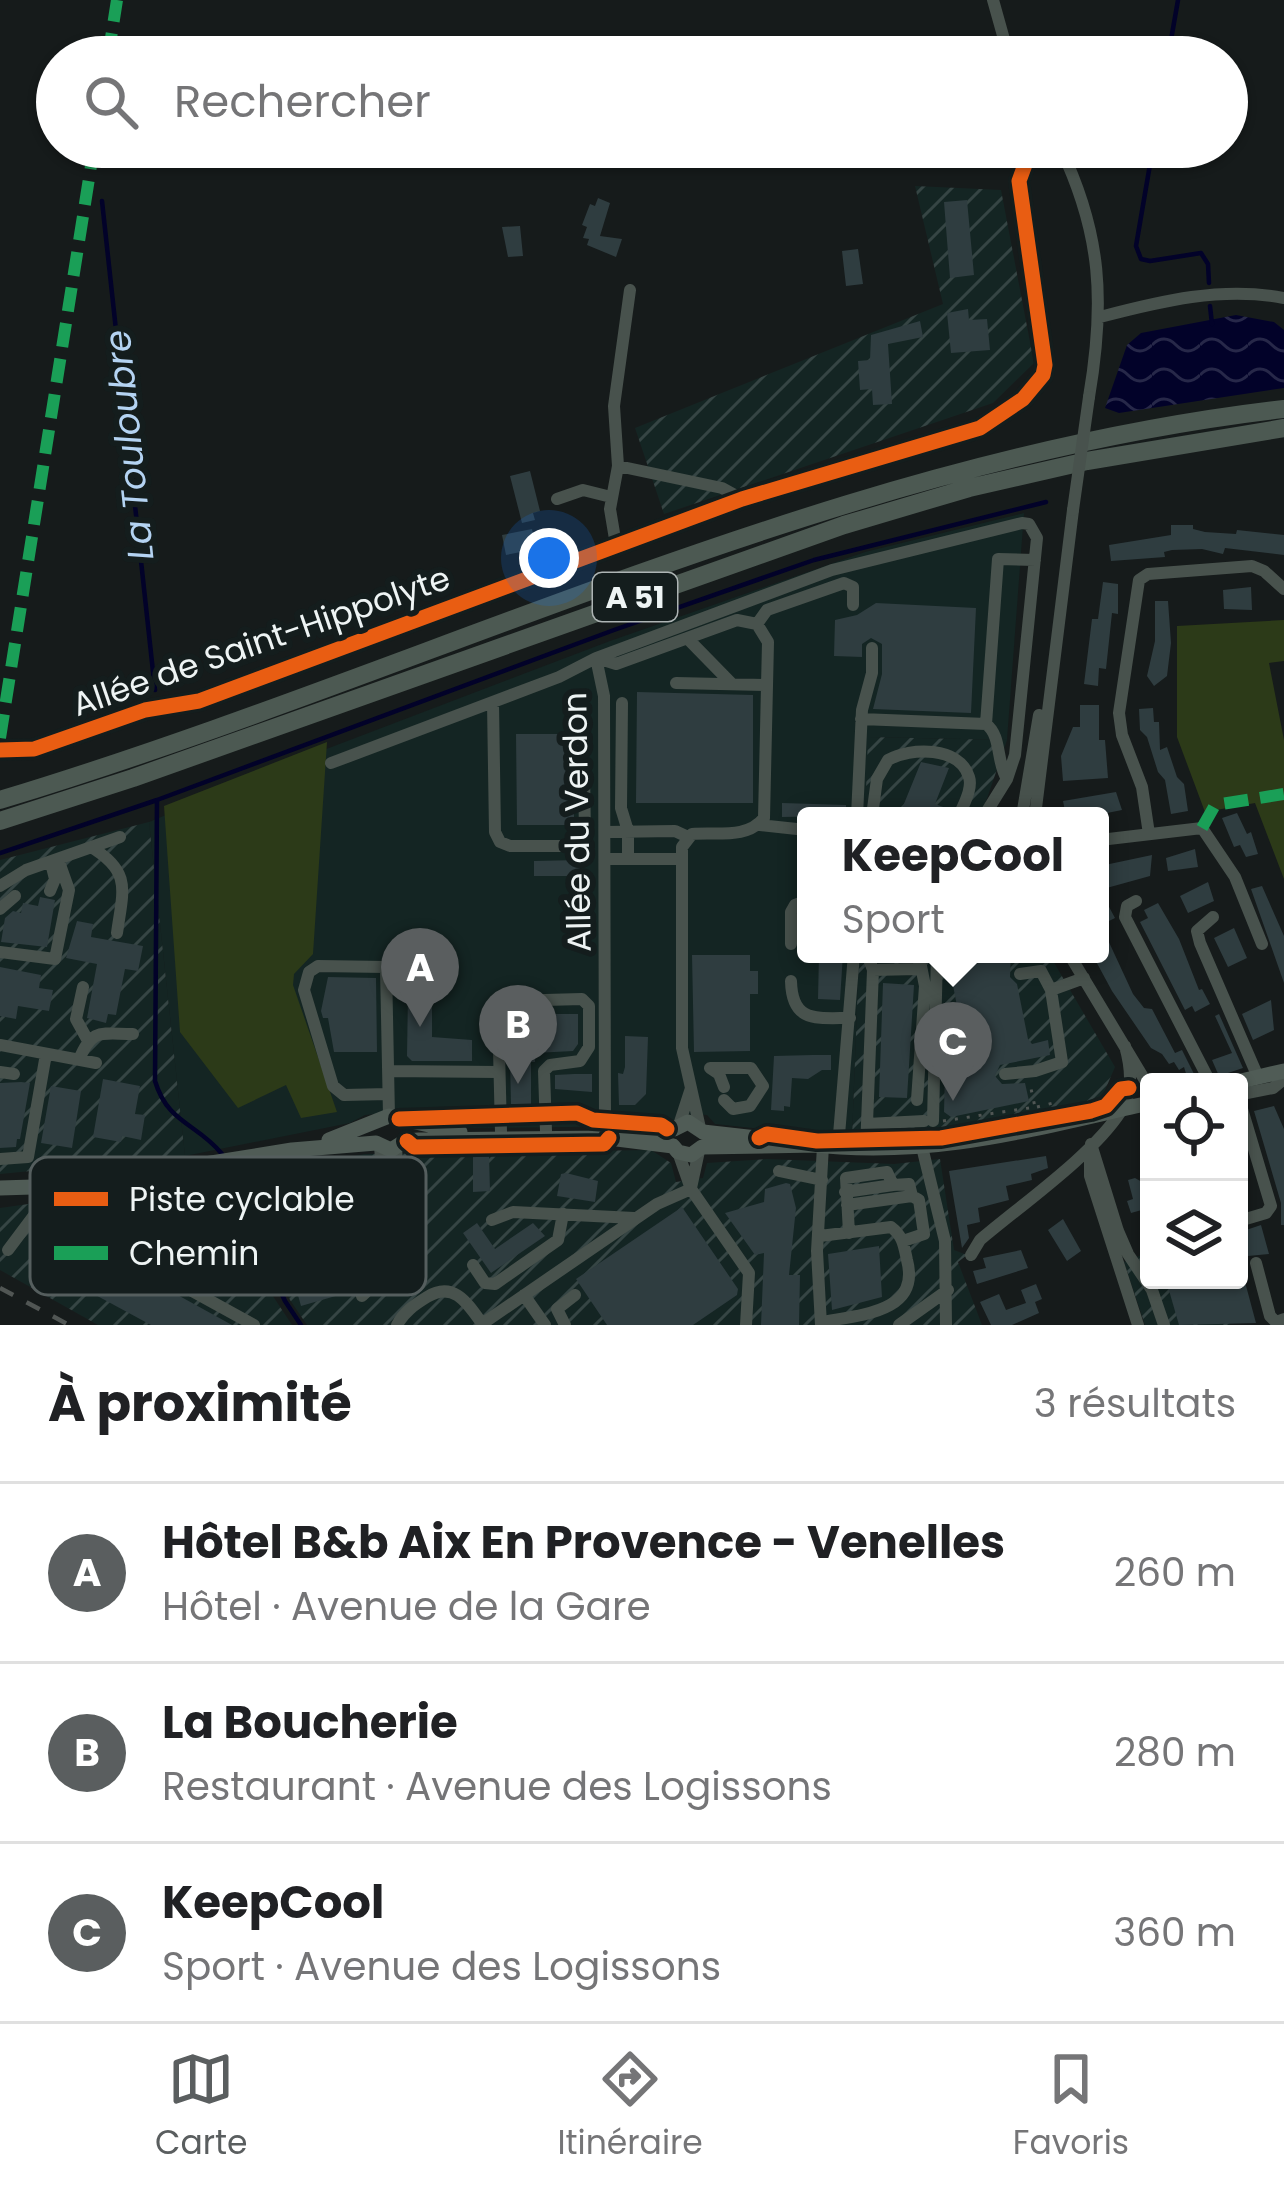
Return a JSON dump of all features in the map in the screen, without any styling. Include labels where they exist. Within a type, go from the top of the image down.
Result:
[{"type":"highway","name":"A 51","points":[[0,800],[219,729],[858,501],[1033,452],[1184,422],[1284,409]]},
{"type":"highway","name":"A 51","points":[[0,821],[844,525],[969,488],[1087,461],[1284,428]]},
{"type":"main road","points":[[1248,1081],[1284,1075]]},
{"type":"main road","points":[[701,1140],[866,1149],[922,1147],[1017,1135],[1140,1105]]},
{"type":"main road","points":[[292,1150],[389,1120],[462,1132],[605,1130],[676,1138],[691,1156],[701,1140]]},
{"type":"main road","points":[[389,1120],[389,1145]]},
{"type":"main road","points":[[389,1120],[407,1132],[389,1145]]},
{"type":"main road","points":[[246,1157],[389,1145],[676,1138],[692,1123],[701,1140]]},
{"type":"main road","points":[[0,1188],[30,1187]]},
{"type":"street","points":[[993,0],[1001,36]]},
{"type":"street","name":"Allée de Saint-Hippolyte","points":[[0,750],[34,749],[145,710],[200,701],[742,499],[980,428],[1012,409],[1042,375],[1045,349],[1019,182],[1024,168]]},
{"type":"street","points":[[1036,807],[1100,316],[1097,257],[1088,214],[1069,168]]},
{"type":"street","points":[[616,545],[610,496],[618,466],[614,406],[630,290]]},
{"type":"street","points":[[1100,316],[1220,292],[1284,298]]},
{"type":"street","points":[[618,466],[722,488],[742,499]]},
{"type":"street","points":[[556,499],[583,490],[610,496]]},
{"type":"street","points":[[331,764],[832,570],[1022,523],[1029,524],[1037,538],[1015,755],[989,807]]},
{"type":"street","points":[[986,724],[998,560],[1035,560]]},
{"type":"street","points":[[1149,834],[1142,787],[1122,735],[1119,712],[1138,580],[1148,574],[1252,566],[1284,589]]},
{"type":"street","points":[[757,624],[776,605],[848,583],[853,587],[853,605]]},
{"type":"street","points":[[596,658],[616,664],[737,620],[757,624],[768,642],[764,818],[760,825]]},
{"type":"street","points":[[1023,807],[1058,620]]},
{"type":"street","points":[[687,638],[732,685]]},
{"type":"street","points":[[857,807],[861,718],[872,673],[872,648]]},
{"type":"street","name":"Allée du Verdon","points":[[596,658],[604,696],[605,1130]]},
{"type":"street","points":[[676,683],[767,686]]},
{"type":"street","points":[[493,703],[495,832],[500,842],[510,846],[580,843],[585,836],[584,772]]},
{"type":"street","points":[[622,703],[621,808],[628,831],[628,859]]},
{"type":"street","points":[[861,718],[986,724],[995,734],[1007,778]]},
{"type":"street","points":[[873,807],[877,779],[888,760],[923,751],[955,760],[965,770],[970,785],[962,807]]},
{"type":"street","points":[[606,832],[675,831],[688,837],[742,832],[760,825],[797,829]]},
{"type":"street","points":[[1109,839],[1195,828],[1208,833],[1234,877],[1262,944]]},
{"type":"street","points":[[0,886],[54,860],[120,837]]},
{"type":"street","points":[[688,837],[681,859],[681,1038],[701,1140],[691,1189]]},
{"type":"street","points":[[91,847],[110,859],[122,876],[117,933]]},
{"type":"street","points":[[606,860],[681,859]]},
{"type":"street","points":[[50,891],[56,879],[54,860]]},
{"type":"street","points":[[0,952],[55,959],[68,890],[54,860]]},
{"type":"street","points":[[1136,901],[1127,906],[1125,916],[1205,1073]]},
{"type":"street","points":[[791,944],[791,912],[797,904]]},
{"type":"street","points":[[1213,917],[1200,925],[1200,944],[1258,1077]]},
{"type":"street","points":[[820,1236],[891,1228],[903,1241],[910,1283],[897,1303],[821,1324],[817,1251],[822,1180],[850,1018],[853,963]]},
{"type":"street","points":[[866,1149],[870,963]]},
{"type":"street","points":[[873,970],[907,963]]},
{"type":"street","points":[[917,1100],[926,986],[922,963]]},
{"type":"street","points":[[867,1124],[928,1121],[937,963]]},
{"type":"street","points":[[1075,963],[1140,1073]]},
{"type":"street","points":[[388,1094],[338,1093],[304,990],[309,972],[318,966],[384,965],[387,970],[389,1120]]},
{"type":"street","points":[[1005,1074],[1035,1072],[1062,1063],[1051,990],[1041,971],[1020,974]]},
{"type":"street","points":[[1051,990],[1084,978]]},
{"type":"street","points":[[791,981],[791,997],[802,1013],[811,1018],[850,1018]]},
{"type":"street","points":[[82,987],[76,1019],[87,1040]]},
{"type":"street","points":[[501,1132],[497,1013],[501,1003],[607,999]]},
{"type":"street","points":[[546,1131],[544,1070],[550,1065],[574,1064],[586,1056],[587,1001]]},
{"type":"street","points":[[80,1060],[87,1040],[95,1034],[133,1034]]},
{"type":"street","points":[[0,1045],[96,1063]]},
{"type":"street","points":[[970,1256],[980,1240],[1091,1144],[1123,1109],[1131,1078],[1124,1046]]},
{"type":"street","points":[[0,1160],[28,1157],[46,1054]]},
{"type":"street","points":[[687,1069],[744,1066],[760,1077],[761,1095],[751,1106],[733,1109],[718,1074],[710,1068]]},
{"type":"street","points":[[388,1071],[498,1072]]},
{"type":"street","points":[[1248,1093],[1262,1091],[1284,1075]]},
{"type":"street","points":[[691,1087],[676,1138],[691,1189],[745,1264],[751,1283],[746,1325]]},
{"type":"street","points":[[1248,1129],[1271,1206],[1267,1214],[1248,1219]]},
{"type":"street","points":[[1091,1144],[1090,1176],[1138,1325]]},
{"type":"street","points":[[1091,1144],[1118,1232],[1152,1290],[1164,1325]]},
{"type":"street","points":[[389,1145],[394,1157]]},
{"type":"street","points":[[382,1157],[389,1145]]},
{"type":"street","points":[[922,1147],[945,1241],[946,1325]]},
{"type":"street","points":[[778,1171],[822,1180]]},
{"type":"street","points":[[849,1233],[844,1180],[848,1177],[887,1172],[893,1184],[909,1184],[912,1196]]},
{"type":"street","points":[[397,1325],[410,1308],[442,1290],[466,1301],[483,1325],[667,1197],[691,1189]]},
{"type":"street","points":[[846,1199],[912,1196],[919,1200],[924,1234],[903,1241]]},
{"type":"street","points":[[492,1220],[513,1212],[635,1218]]},
{"type":"street","points":[[473,1265],[485,1283],[495,1284],[558,1240],[563,1214]]},
{"type":"street","points":[[8,1250],[30,1221]]},
{"type":"street","points":[[1256,1263],[1270,1316],[1276,1322],[1284,1319]]},
{"type":"street","points":[[899,1325],[948,1290]]},
{"type":"street","points":[[199,1295],[254,1325]]},
{"type":"street","points":[[524,1295],[545,1325]]},
{"type":"street","points":[[565,1325],[557,1310],[575,1295]]},
{"type":"path","points":[[1028,1076],[1035,1107]]},
{"type":"path","points":[[928,1121],[1057,1102]]},
{"type":"path","points":[[941,1138],[1076,1114]]},
{"type":"shaded area","points":[[915,186],[1001,190],[1034,363],[993,403],[664,514],[635,428],[943,304]]},
{"type":"shaded area","points":[[1024,513],[1007,740],[869,737],[865,807],[797,807],[797,963],[859,963],[852,1139],[715,1124],[707,1115],[680,1114],[670,1124],[657,1126],[475,1128],[429,1125],[402,1112],[365,1115],[350,1123],[185,1156],[149,822],[610,641],[865,552]]},
{"type":"shaded area","points":[[868,737],[1007,740],[984,807],[865,807]]},
{"type":"shaded area","points":[[149,822],[185,1156],[30,1157],[30,1171],[0,1174],[0,860]]},
{"type":"shaded area","points":[[859,963],[1054,963],[1115,1067],[1099,1104],[852,1139]]},
{"type":"shaded area","points":[[651,1150],[671,1163],[676,1182],[703,1178],[707,1163],[767,1159],[894,1164],[940,1159],[954,1250],[967,1255],[958,1262],[982,1325],[307,1325],[288,1295],[426,1295],[426,1157],[350,1157]]},
{"type":"shaded area","points":[[30,1204],[30,1287],[0,1270],[0,1208]]},
{"type":"shaded area","points":[[1140,1256],[1140,1289],[1216,1289],[1230,1325],[1145,1325],[1124,1262]]},
{"type":"shaded area","points":[[45,1295],[272,1295],[292,1325],[98,1325]]},
{"type":"green space","points":[[1284,620],[1284,661],[1269,663],[1284,740],[1284,879],[1255,803],[1205,812],[1177,737],[1177,626]]},
{"type":"green space","points":[[327,742],[313,954],[294,974],[293,985],[337,1112],[301,1118],[286,1085],[238,1108],[180,1032],[164,806]]},
{"type":"water","points":[[1236,315],[1274,322],[1284,330],[1284,388],[1119,413],[1105,408],[1127,345],[1141,333]]},
{"type":"building","points":[[598,198],[610,203],[600,236],[622,239],[616,257],[587,245],[589,239],[583,238],[587,227],[582,225],[590,204],[595,206]]},
{"type":"building","points":[[967,200],[974,275],[950,278],[944,202]]},
{"type":"building","points":[[520,226],[523,256],[508,257],[502,227]]},
{"type":"building","points":[[858,249],[863,284],[846,286],[842,251]]},
{"type":"building","points":[[968,309],[969,320],[987,319],[990,350],[951,353],[947,313]]},
{"type":"building","points":[[920,321],[923,337],[888,344],[892,404],[873,405],[872,389],[860,390],[858,361],[870,360],[871,335]]},
{"type":"building","points":[[530,471],[540,511],[533,513],[535,520],[522,523],[510,476]]},
{"type":"building","points":[[1171,525],[1193,525],[1205,532],[1284,535],[1284,555],[1225,548],[1223,554],[1172,550],[1164,552],[1165,557],[1111,561],[1109,545],[1171,535]]},
{"type":"building","points":[[532,529],[536,549],[506,555],[502,535]]},
{"type":"building","points":[[1103,582],[1118,584],[1118,614],[1112,613],[1106,669],[1099,668],[1098,686],[1084,684],[1092,619],[1098,619]]},
{"type":"building","points":[[1251,587],[1252,610],[1224,609],[1223,590]]},
{"type":"building","points":[[1155,601],[1168,601],[1171,643],[1167,676],[1154,686],[1147,676],[1155,641]]},
{"type":"building","points":[[876,603],[976,608],[971,713],[873,709],[882,674],[882,644],[871,638],[862,644],[862,657],[834,656],[835,620],[857,615]]},
{"type":"building","points":[[637,692],[753,695],[753,803],[636,803]]},
{"type":"building","points":[[1080,705],[1099,705],[1099,740],[1105,740],[1108,778],[1063,781],[1061,756],[1073,727],[1080,727]]},
{"type":"building","points":[[1153,708],[1154,722],[1159,722],[1160,750],[1167,747],[1184,784],[1188,811],[1171,814],[1165,780],[1140,730],[1139,709]]},
{"type":"building","points":[[516,734],[579,734],[574,825],[517,825]]},
{"type":"building","points":[[921,762],[949,768],[935,804],[943,807],[903,807]]},
{"type":"building","points":[[1116,792],[1122,810],[1064,807],[1063,801]]},
{"type":"building","points":[[782,803],[846,805],[797,807],[797,817],[782,817]]},
{"type":"building","points":[[1237,813],[1247,834],[1251,832],[1258,854],[1246,857],[1240,845],[1234,847],[1222,818]]},
{"type":"building","points":[[1195,849],[1198,867],[1168,871],[1166,858]]},
{"type":"building","points":[[1152,855],[1150,876],[1109,887],[1109,864]]},
{"type":"building","points":[[580,860],[580,876],[534,876],[534,861]]},
{"type":"building","points":[[1208,882],[1214,901],[1188,913],[1180,896]]},
{"type":"building","points":[[1262,886],[1284,936],[1284,983],[1251,889]]},
{"type":"building","points":[[40,897],[55,900],[47,947],[1,942],[5,918],[13,911],[21,913],[23,903],[38,906]]},
{"type":"building","points":[[1158,903],[1210,1004],[1195,1012],[1192,1006],[1185,1010],[1140,922],[1148,918],[1144,910]]},
{"type":"building","points":[[77,921],[93,924],[91,937],[143,946],[138,971],[125,969],[116,1015],[108,1014],[106,1023],[87,1018],[97,964],[66,958]]},
{"type":"building","points":[[1234,928],[1247,958],[1228,967],[1214,938]]},
{"type":"building","points":[[1109,942],[1133,994],[1144,1008],[1152,1009],[1175,1053],[1182,1050],[1194,1073],[1186,1073],[1184,1067],[1179,1070],[1151,1048],[1097,963],[1109,963]]},
{"type":"building","points":[[692,955],[750,955],[750,971],[758,971],[758,994],[750,994],[750,1051],[694,1052]]},
{"type":"building","points":[[819,963],[842,963],[840,1000],[818,999]]},
{"type":"building","points":[[949,963],[1011,963],[1010,977],[1017,984],[1028,1039],[1032,1044],[1048,1040],[1050,1055],[1000,1065],[995,1076],[1002,1084],[1025,1083],[1029,1101],[951,1117],[944,1112],[946,1030],[961,1027]]},
{"type":"building","points":[[0,967],[41,975],[39,988],[53,990],[49,1011],[18,1006],[16,1019],[0,1016]]},
{"type":"building","points":[[328,977],[376,978],[377,1052],[334,1052],[328,1018],[321,1011]]},
{"type":"building","points":[[883,983],[914,985],[907,1098],[879,1097]]},
{"type":"building","points":[[408,993],[432,994],[432,1037],[472,1040],[472,1061],[412,1061],[407,1056]]},
{"type":"building","points":[[1271,1000],[1274,1030],[1253,1040],[1242,1014]]},
{"type":"building","points":[[509,1014],[578,1014],[578,1044],[573,1051],[535,1053],[531,1104],[511,1104]]},
{"type":"building","points":[[1219,1014],[1243,1068],[1218,1073],[1212,1060],[1232,1053],[1215,1016]]},
{"type":"building","points":[[625,1036],[648,1037],[646,1094],[635,1105],[619,1105],[618,1073],[623,1074],[625,1067]]},
{"type":"building","points":[[831,1055],[831,1070],[808,1079],[792,1078],[790,1107],[771,1110],[774,1056]]},
{"type":"building","points":[[592,1074],[592,1092],[555,1089],[555,1075]]},
{"type":"building","points":[[103,1079],[140,1086],[135,1114],[145,1115],[141,1140],[93,1137]]},
{"type":"building","points":[[0,1083],[30,1083],[20,1139],[16,1147],[0,1148]]},
{"type":"building","points":[[51,1086],[81,1091],[72,1148],[41,1143]]},
{"type":"building","points":[[1274,1106],[1284,1129],[1284,1225],[1254,1111]]},
{"type":"building","points":[[473,1155],[489,1155],[490,1191],[473,1192]]},
{"type":"building","points":[[1046,1156],[1048,1168],[1031,1174],[1032,1180],[1006,1186],[1009,1200],[978,1208],[980,1222],[967,1225],[969,1238],[962,1248],[949,1171]]},
{"type":"building","points":[[561,1174],[598,1181],[595,1202],[557,1196]]},
{"type":"building","points":[[1128,1180],[1140,1181],[1140,1210],[1131,1213],[1127,1201],[1133,1199]]},
{"type":"building","points":[[786,1183],[796,1208],[789,1275],[800,1275],[799,1325],[761,1325],[764,1253],[755,1255],[725,1213],[764,1202],[765,1189]]},
{"type":"building","points":[[682,1207],[738,1289],[737,1295],[693,1325],[607,1325],[576,1279]]},
{"type":"building","points":[[1063,1219],[1081,1251],[1067,1261],[1048,1230]]},
{"type":"building","points":[[477,1223],[495,1249],[533,1223],[545,1236],[491,1273],[463,1233]]},
{"type":"building","points":[[1261,1225],[1269,1254],[1248,1256],[1248,1229]]},
{"type":"building","points":[[879,1246],[882,1297],[832,1310],[828,1254]]},
{"type":"building","points":[[1021,1250],[1028,1268],[977,1284],[973,1271],[986,1268],[983,1258]]},
{"type":"building","points":[[1036,1284],[1042,1299],[1035,1302],[1039,1313],[1012,1325],[991,1325],[980,1302],[999,1294],[1006,1310],[1026,1303],[1021,1290]]},
{"type":"building","points":[[1169,1289],[1247,1289],[1256,1323],[1179,1325]]},
{"type":"building","points":[[96,1295],[178,1295],[232,1325],[151,1325]]},
{"type":"building","points":[[298,1295],[339,1295],[301,1306]]},
{"type":"waterway","points":[[1172,36],[1178,0]]},
{"type":"waterway","points":[[1149,168],[1136,246],[1141,259],[1201,253],[1208,264],[1209,283]]},
{"type":"waterway","name":"La Touloubre","points":[[102,201],[155,690]]},
{"type":"waterway","points":[[1210,306],[1212,324]]},
{"type":"waterway","points":[[0,853],[814,560],[1046,502]]},
{"type":"waterway","name":"La Touloubre","points":[[157,800],[155,1081],[175,1115],[222,1154]]},
{"type":"waterway","name":"La Touloubre","points":[[282,1295],[301,1325]]},
{"type":"railway","points":[[0,1288],[69,1325]]},
{"type":"marked path","points":[[111,36],[117,0]]},
{"type":"marked path","points":[[0,738],[91,168]]},
{"type":"marked path","points":[[1202,828],[1215,805],[1284,794]]},
{"type":"cycle path","points":[[0,750],[34,749],[145,710],[199,701],[742,499],[980,428],[1023,399],[1043,375],[1045,365],[1019,181],[1024,168]]},
{"type":"cycle path","points":[[759,1138],[767,1134],[817,1141],[941,1138],[1091,1111],[1129,1088]]},
{"type":"cycle path","points":[[399,1119],[577,1113],[593,1120],[667,1129]]},
{"type":"cycle path","points":[[407,1141],[414,1147],[604,1144],[609,1138]]},
{"type":"place","name":"Hôtel B&b Aix En Provence - Venelles","points":[[420,1027]]},
{"type":"place","name":"La Boucherie","points":[[518,1084]]},
{"type":"place","name":"KeepCool","points":[[953,1101]]}]
